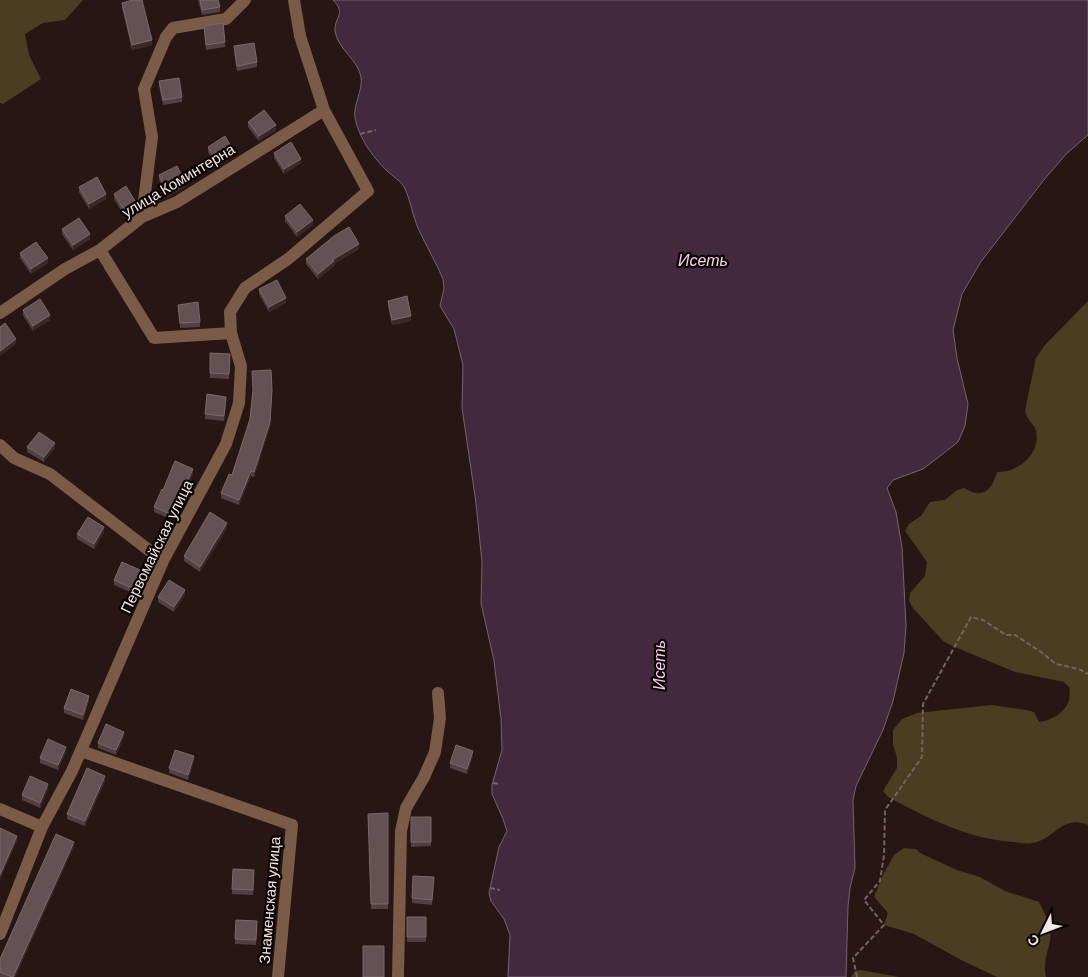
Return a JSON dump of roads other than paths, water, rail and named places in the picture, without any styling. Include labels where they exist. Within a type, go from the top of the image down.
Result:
[{"type":"street","points":[[142,217],[152,137],[144,89],[166,37],[173,28],[226,19],[245,0]]},
{"type":"street","points":[[294,0],[300,36],[324,110]]},
{"type":"street","name":"улица Коминтерна","points":[[0,313],[65,269],[100,250],[142,217],[177,202],[324,110]]},
{"type":"street","name":"Первомайская улица","points":[[0,934],[42,828],[72,771],[163,561],[226,444],[239,403],[241,366],[231,333],[230,312],[245,288],[288,259],[368,191],[324,110]]},
{"type":"street","points":[[100,250],[154,338],[231,333]]},
{"type":"street","points":[[0,446],[14,458],[50,474],[163,561]]},
{"type":"street","points":[[398,977],[401,832],[406,808],[424,777],[435,752],[440,718],[438,693]]},
{"type":"street","name":"Знаменская улица","points":[[81,751],[292,825],[278,977]]},
{"type":"street","points":[[0,808],[42,828]]},
{"type":"water","name":"Исеть","points":[[333,0],[1088,0],[1088,135],[1066,154],[1043,181],[980,263],[962,294],[953,330],[957,358],[968,404],[965,426],[958,442],[923,469],[893,480],[887,488],[896,512],[902,547],[906,626],[904,653],[893,701],[883,730],[856,786],[853,800],[855,868],[848,906],[846,977],[508,977],[510,935],[504,919],[491,901],[489,893],[499,847],[507,831],[492,794],[492,785],[502,750],[501,719],[494,661],[481,603],[482,562],[476,503],[462,408],[463,365],[454,329],[440,306],[444,288],[443,279],[418,228],[405,189],[371,153],[357,125],[355,108],[361,87],[361,77],[356,65],[337,38],[335,26],[340,12]]}]
